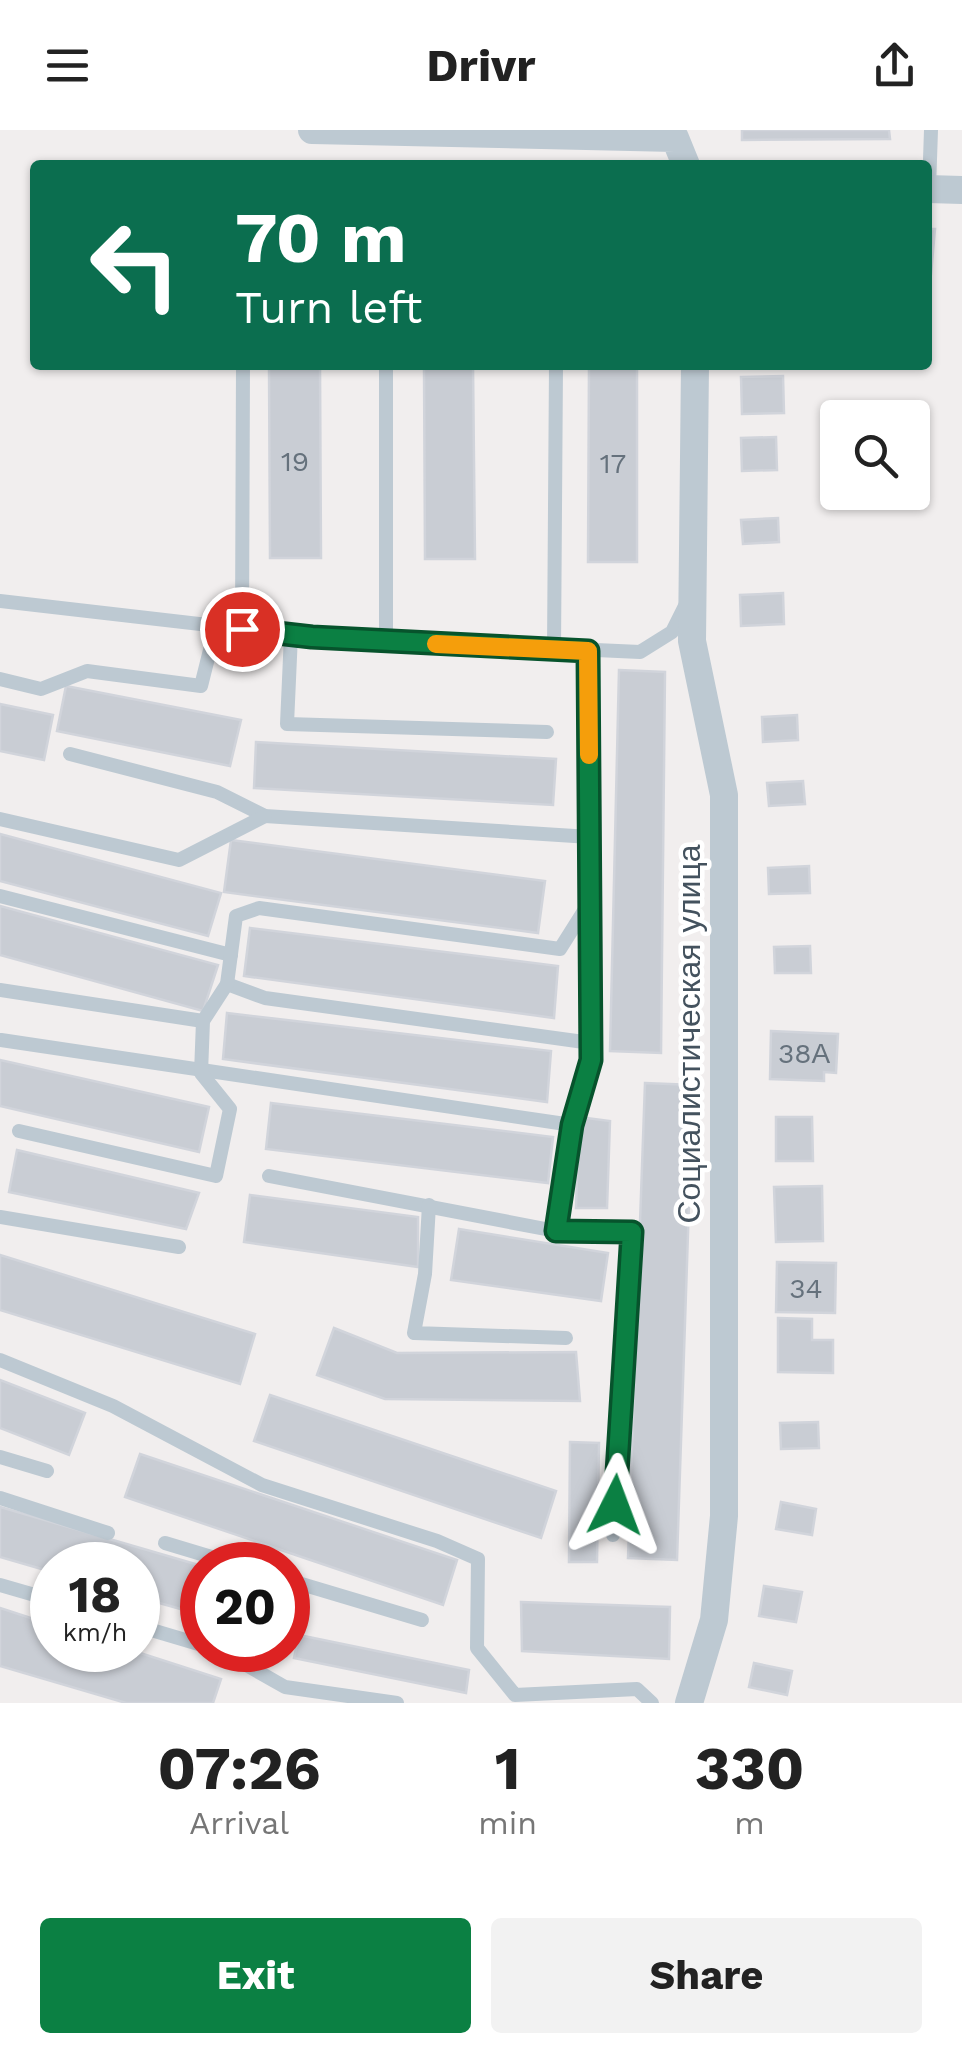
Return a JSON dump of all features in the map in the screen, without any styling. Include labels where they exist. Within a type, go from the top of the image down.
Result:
[{"type":"street","points":[[312,130],[675,134],[684,160]]},
{"type":"street","points":[[932,189],[962,190]]},
{"type":"street","name":"Социалистическая улица","points":[[689,1703],[714,1620],[724,1516],[724,795],[692,641],[695,370]]},
{"type":"lane","points":[[930,160],[932,130]]},
{"type":"lane","points":[[242,629],[243,370]]},
{"type":"lane","points":[[386,370],[386,641]]},
{"type":"lane","points":[[554,650],[556,370]]},
{"type":"lane","points":[[0,601],[291,635],[640,652],[672,632],[685,608],[694,564]]},
{"type":"lane","points":[[0,680],[42,688],[87,671],[201,686],[216,626]]},
{"type":"lane","points":[[291,635],[288,724],[547,732]]},
{"type":"lane","points":[[556,1231],[572,1125],[591,1060],[588,651]]},
{"type":"lane","points":[[70,754],[217,792],[264,816],[590,838]]},
{"type":"lane","points":[[0,819],[178,860],[264,816]]},
{"type":"lane","points":[[0,896],[231,955]]},
{"type":"lane","points":[[19,1130],[216,1176],[230,1109],[200,1072],[203,1021],[226,984],[236,916],[259,908],[560,950],[590,901]]},
{"type":"lane","points":[[226,984],[265,998],[591,1042]]},
{"type":"lane","points":[[0,990],[203,1021]]},
{"type":"lane","points":[[0,1040],[572,1125]]},
{"type":"lane","points":[[269,1176],[556,1231],[632,1232],[613,1535]]},
{"type":"lane","points":[[429,1206],[426,1274],[414,1333],[566,1338]]},
{"type":"lane","points":[[0,1218],[179,1248]]},
{"type":"lane","points":[[0,1360],[112,1406],[262,1485],[438,1541],[478,1559],[477,1648],[510,1699],[636,1689],[652,1703]]},
{"type":"lane","points":[[0,1456],[47,1471]]},
{"type":"lane","points":[[0,1498],[108,1533]]},
{"type":"lane","points":[[165,1544],[180,1548]]},
{"type":"lane","points":[[0,1585],[30,1594]]},
{"type":"lane","points":[[310,1587],[422,1620]]},
{"type":"lane","points":[[259,1672],[284,1687],[398,1703]]},
{"type":"building","points":[[742,130],[889,130],[890,139],[742,140]]},
{"type":"building","points":[[269,370],[320,370],[321,558],[270,558]]},
{"type":"building","points":[[424,370],[473,370],[475,559],[425,559]]},
{"type":"building","points":[[589,370],[637,370],[637,562],[588,562]]},
{"type":"building","points":[[783,376],[784,413],[742,414],[741,377]]},
{"type":"building","points":[[776,437],[777,470],[742,471],[741,438]]},
{"type":"building","points":[[778,518],[779,542],[743,544],[741,520]]},
{"type":"building","points":[[783,593],[784,624],[741,626],[740,595]]},
{"type":"building","points":[[619,670],[665,672],[661,1053],[610,1051]]},
{"type":"building","points":[[66,686],[241,720],[230,766],[57,731]]},
{"type":"building","points":[[0,704],[53,715],[44,760],[0,751]]},
{"type":"building","points":[[797,715],[798,740],[763,742],[762,717]]},
{"type":"building","points":[[256,742],[556,759],[553,805],[254,788]]},
{"type":"building","points":[[803,781],[805,804],[769,806],[767,783]]},
{"type":"building","points":[[0,834],[221,893],[208,936],[0,881]]},
{"type":"building","points":[[231,840],[545,881],[538,933],[224,892]]},
{"type":"building","points":[[809,866],[810,893],[769,894],[768,868]]},
{"type":"building","points":[[0,906],[218,965],[203,1011],[0,955]]},
{"type":"building","points":[[250,928],[558,966],[554,1018],[244,976]]},
{"type":"building","points":[[810,946],[811,973],[775,973],[774,947]]},
{"type":"building","points":[[227,1013],[551,1051],[547,1102],[223,1059]]},
{"type":"building","points":[[771,1031],[838,1034],[836,1073],[824,1072],[824,1081],[770,1079]]},
{"type":"building","points":[[0,1060],[209,1107],[199,1152],[0,1106]]},
{"type":"building","points":[[645,1083],[693,1085],[677,1560],[628,1558]]},
{"type":"building","points":[[271,1103],[553,1137],[548,1183],[266,1149]]},
{"type":"building","points":[[579,1117],[610,1121],[607,1208],[576,1208]]},
{"type":"building","points":[[776,1117],[812,1117],[813,1161],[776,1161]]},
{"type":"building","points":[[17,1150],[199,1193],[186,1229],[9,1192]]},
{"type":"building","points":[[822,1186],[823,1241],[776,1242],[774,1187]]},
{"type":"building","points":[[250,1195],[418,1217],[418,1267],[244,1242]]},
{"type":"building","points":[[459,1229],[608,1253],[601,1301],[451,1280]]},
{"type":"building","points":[[0,1255],[255,1334],[240,1384],[0,1310]]},
{"type":"building","points":[[777,1262],[836,1263],[835,1313],[776,1312]]},
{"type":"building","points":[[778,1318],[812,1319],[812,1340],[833,1340],[833,1373],[778,1372]]},
{"type":"building","points":[[334,1328],[397,1353],[576,1352],[580,1401],[385,1399],[317,1375]]},
{"type":"building","points":[[0,1380],[85,1413],[69,1455],[0,1428]]},
{"type":"building","points":[[270,1395],[556,1491],[541,1538],[254,1441]]},
{"type":"building","points":[[818,1422],[819,1448],[781,1449],[780,1423]]},
{"type":"building","points":[[570,1442],[599,1443],[597,1562],[569,1562]]},
{"type":"building","points":[[140,1454],[457,1560],[443,1605],[310,1560],[310,1542],[258,1542],[125,1497]]},
{"type":"building","points":[[781,1502],[816,1509],[812,1535],[776,1529]]},
{"type":"building","points":[[0,1507],[120,1542],[30,1542],[30,1566],[0,1557]]},
{"type":"building","points":[[160,1554],[180,1560],[180,1609],[160,1603]]},
{"type":"building","points":[[764,1586],[802,1592],[796,1622],[759,1616]]},
{"type":"building","points":[[521,1602],[670,1607],[669,1659],[522,1651]]},
{"type":"building","points":[[0,1608],[30,1618],[30,1672],[160,1672],[160,1659],[180,1666],[180,1672],[199,1672],[221,1679],[213,1703],[126,1703],[0,1666]]},
{"type":"building","points":[[310,1637],[469,1670],[466,1693],[310,1661]]},
{"type":"building","points":[[754,1663],[792,1671],[787,1695],[749,1687]]},
{"type":"slow traffic","points":[[436,644],[588,651],[589,755]]},
{"type":"route","points":[[242,629],[312,637],[588,651],[591,1060],[572,1125],[556,1231],[632,1232],[615,1505]]}]
